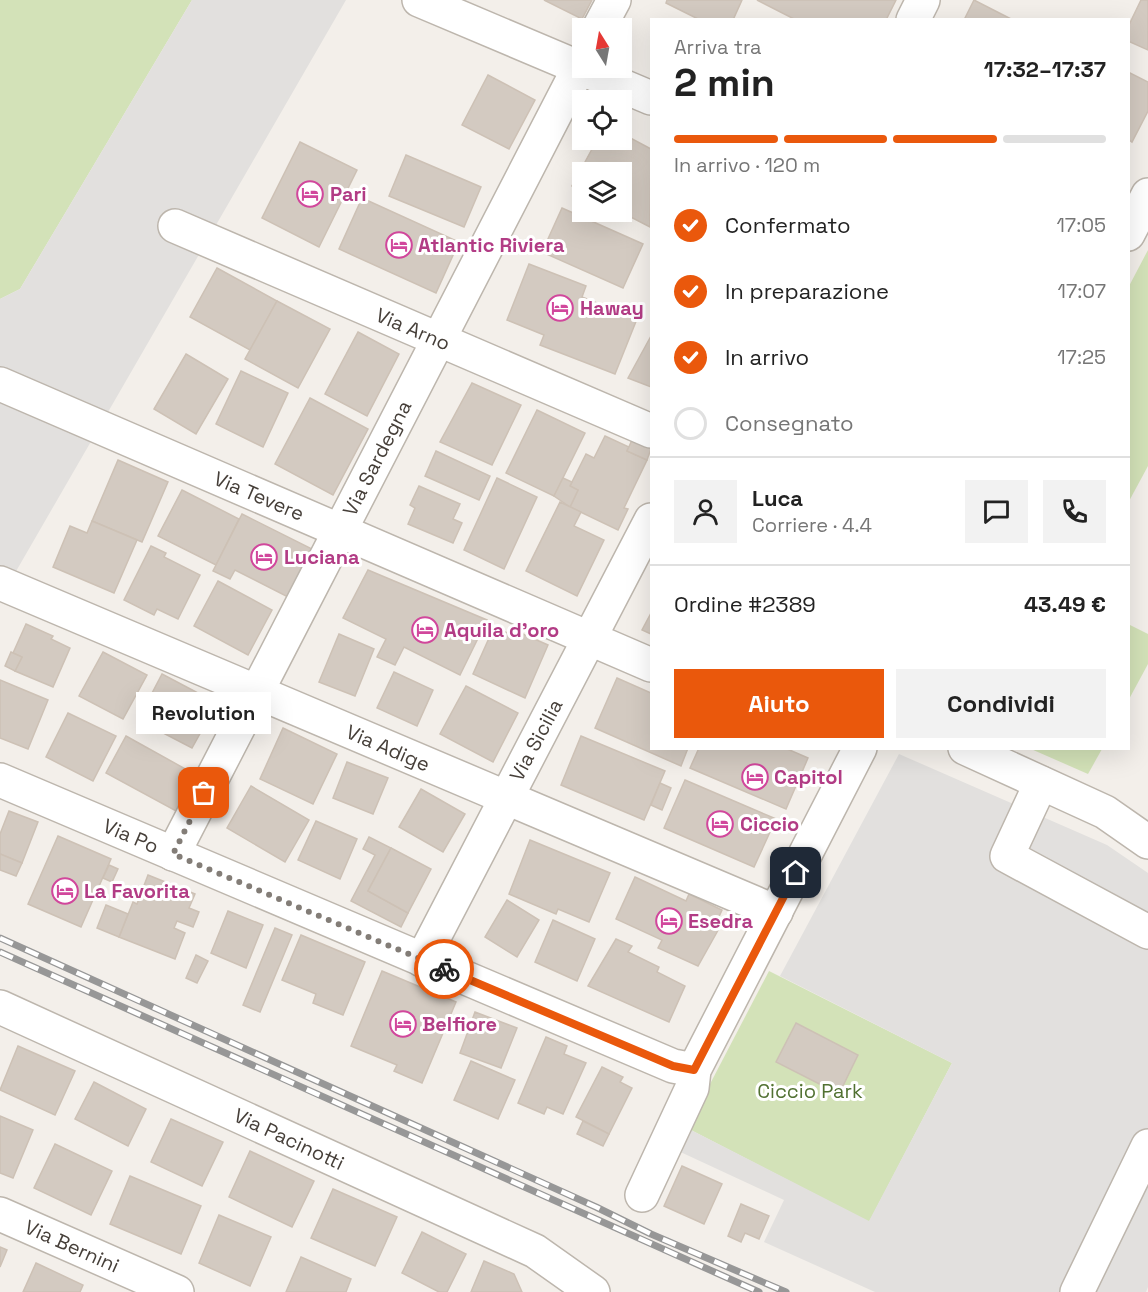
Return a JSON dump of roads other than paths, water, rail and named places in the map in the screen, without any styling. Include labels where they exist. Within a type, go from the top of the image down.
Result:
[{"type":"street","points":[[419,0],[572,62]]},
{"type":"street","points":[[605,18],[614,0]]},
{"type":"street","points":[[914,18],[923,0]]},
{"type":"street","name":"Via Sardegna","points":[[173,854],[573,78]]},
{"type":"street","points":[[608,78],[650,98]]},
{"type":"street","points":[[1130,230],[1148,195]]},
{"type":"street","name":"Via Arno","points":[[175,226],[650,430]]},
{"type":"street","name":"Via Tevere","points":[[0,384],[650,665]]},
{"type":"street","name":"Via Sicilia","points":[[422,960],[650,522]]},
{"type":"street","name":"Via Adige","points":[[0,583],[776,912]]},
{"type":"street","points":[[968,750],[1105,812],[1148,842]]},
{"type":"street","points":[[642,1196],[692,1088],[694,1070],[776,912],[853,751]]},
{"type":"street","name":"Via Po","points":[[0,780],[673,1066],[694,1070]]},
{"type":"street","points":[[1041,783],[1007,856],[1148,932]]},
{"type":"street","points":[[1105,812],[1148,818]]},
{"type":"street","name":"Via Pacinotti","points":[[0,1007],[535,1251],[579,1288]]},
{"type":"street","points":[[1077,1292],[1148,1146]]},
{"type":"street","name":"Via Bernini","points":[[0,1214],[177,1292]]},
{"type":"railway","points":[[0,938],[596,1207],[651,1234],[786,1292]]},
{"type":"railway","points":[[0,952],[759,1292]]},
{"type":"place","name":"Pari","points":[[310,194]]},
{"type":"place","name":"Atlantic Riviera","points":[[399,245]]},
{"type":"place","name":"Haway","points":[[560,308]]},
{"type":"place","name":"Luciana","points":[[264,557]]},
{"type":"place","name":"Aquila d'oro","points":[[425,630]]},
{"type":"place","name":"Capitol","points":[[755,777]]},
{"type":"place","name":"Revolution","points":[[204,793]]},
{"type":"place","name":"Ciccio","points":[[720,824]]},
{"type":"place","name":"La Favorita","points":[[65,891]]},
{"type":"place","name":"Esedra","points":[[669,921]]},
{"type":"place","name":"Belfiore","points":[[403,1024]]},
{"type":"park label","name":"Ciccio Park","points":[[810,1091]]}]
